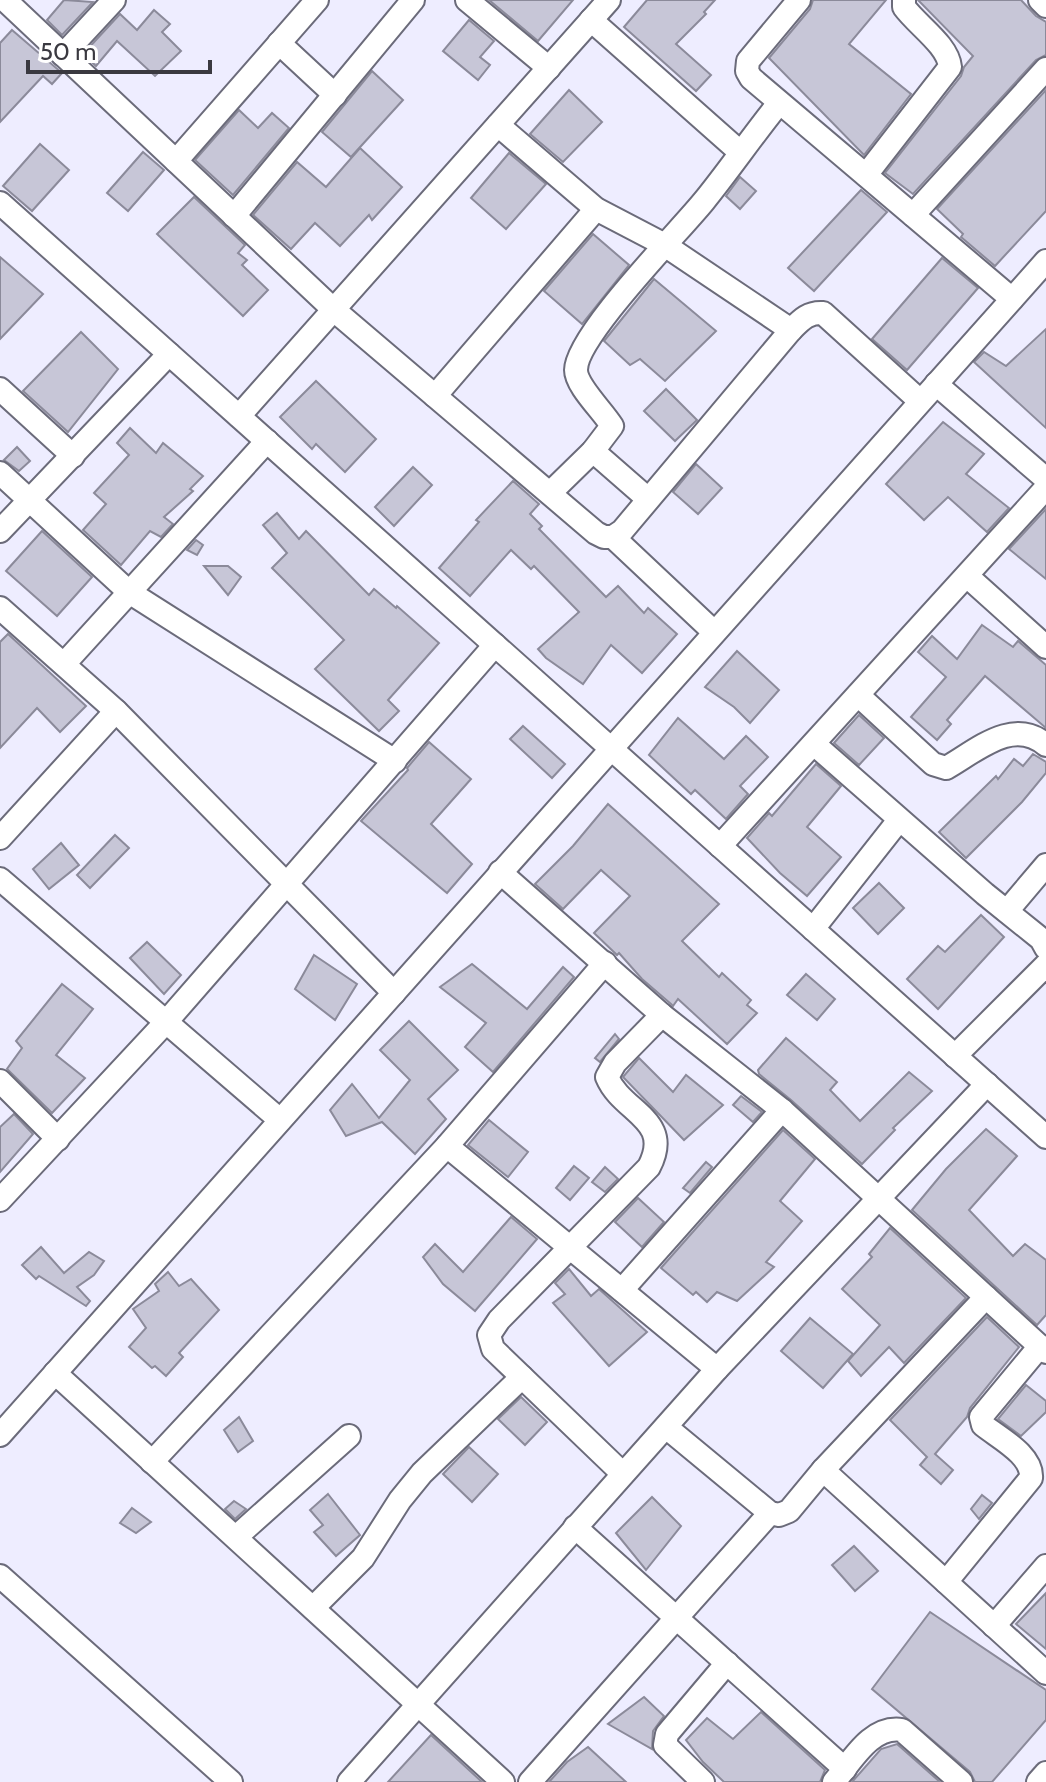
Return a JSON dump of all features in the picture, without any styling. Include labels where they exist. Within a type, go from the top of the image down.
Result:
[{"type":"street","points":[[5,0],[334,310],[604,537],[613,537],[622,531],[791,330],[814,313],[823,313],[920,401]]},
{"type":"street","points":[[63,55],[114,0]]},
{"type":"street","points":[[176,161],[317,0]]},
{"type":"street","points":[[234,216],[413,0]]},
{"type":"street","points":[[467,0],[549,68]]},
{"type":"street","points":[[239,416],[609,0]]},
{"type":"street","points":[[799,0],[748,61],[747,71],[751,78],[1012,299]]},
{"type":"street","points":[[866,175],[950,67],[943,52],[904,7],[904,0]]},
{"type":"street","points":[[1040,0],[1046,6]]},
{"type":"street","points":[[591,20],[740,152]]},
{"type":"street","points":[[279,43],[335,95]]},
{"type":"street","points":[[913,215],[1046,69]]},
{"type":"street","points":[[550,493],[593,451],[612,426],[601,408],[581,387],[576,375],[577,359],[590,337],[663,244],[703,202],[779,103]]},
{"type":"street","points":[[498,125],[596,209],[663,244],[791,330]]},
{"type":"street","points":[[0,203],[1046,1137]]},
{"type":"street","points":[[435,396],[596,209]]},
{"type":"street","points":[[0,1435],[1046,261]]},
{"type":"street","points":[[0,531],[169,354]]},
{"type":"street","points":[[936,384],[1046,479]]},
{"type":"street","points":[[0,389],[73,456]]},
{"type":"street","points":[[64,664],[267,441]]},
{"type":"street","points":[[593,451],[648,499]]},
{"type":"street","points":[[0,473],[129,592],[395,761]]},
{"type":"street","points":[[720,846],[1046,488]]},
{"type":"street","points":[[613,537],[714,632]]},
{"type":"street","points":[[967,576],[1046,647]]},
{"type":"street","points":[[4,620],[64,664],[116,711],[394,993]]},
{"type":"street","points":[[0,1200],[166,1022],[495,645]]},
{"type":"street","points":[[858,695],[933,764],[946,768],[983,743],[1000,737],[1031,736],[1046,745]]},
{"type":"street","points":[[0,838],[116,711]]},
{"type":"street","points":[[814,744],[1041,939],[1046,948]]},
{"type":"street","points":[[813,929],[899,820]]},
{"type":"street","points":[[1007,911],[1046,865]]},
{"type":"street","points":[[500,872],[662,1015],[782,1110],[1043,1349],[981,1417],[983,1425],[1027,1460],[1032,1468],[1031,1478],[946,1582]]},
{"type":"street","points":[[0,879],[280,1120]]},
{"type":"street","points":[[152,1462],[447,1146],[605,963]]},
{"type":"street","points":[[955,1056],[1046,965]]},
{"type":"street","points":[[623,1474],[493,1349],[489,1335],[499,1320],[649,1167],[656,1141],[651,1125],[611,1087],[607,1077],[615,1063],[662,1015]]},
{"type":"street","points":[[0,1081],[58,1139]]},
{"type":"street","points":[[349,1782],[717,1369],[987,1084]]},
{"type":"street","points":[[622,1290],[782,1110]]},
{"type":"street","points":[[447,1146],[717,1369]]},
{"type":"street","points":[[666,1427],[770,1513],[779,1515],[789,1511],[823,1470],[986,1297]]},
{"type":"street","points":[[55,1373],[503,1782]]},
{"type":"street","points":[[313,1608],[363,1558],[400,1500],[422,1473],[522,1377]]},
{"type":"street","points":[[236,1537],[349,1436]]},
{"type":"street","points":[[823,1470],[1046,1673]]},
{"type":"street","points":[[530,1782],[770,1513]]},
{"type":"street","points":[[575,1527],[727,1663],[840,1775],[876,1733],[890,1728],[902,1730],[961,1782]]},
{"type":"street","points":[[994,1626],[1046,1566]]},
{"type":"street","points":[[0,1576],[231,1782]]},
{"type":"street","points":[[703,1782],[665,1745],[667,1734],[727,1663]]},
{"type":"street","points":[[1038,1782],[1046,1773]]},
{"type":"building","points":[[64,0],[93,2],[62,35],[47,20]]},
{"type":"building","points":[[489,0],[573,0],[538,41]]},
{"type":"building","points":[[647,0],[715,0],[704,12],[706,14],[676,44],[711,75],[696,91],[624,27]]},
{"type":"building","points":[[813,0],[886,0],[849,44],[911,94],[864,155],[769,58],[810,9]]},
{"type":"building","points":[[918,0],[1021,0],[1046,22],[1046,55],[1036,60],[913,194],[885,173],[961,76],[973,56]]},
{"type":"building","points":[[154,10],[170,24],[162,32],[181,51],[155,76],[117,41],[96,66],[83,54],[120,14],[137,30]]},
{"type":"building","points":[[469,20],[494,41],[480,57],[490,65],[478,80],[443,51]]},
{"type":"building","points":[[12,30],[62,73],[52,84],[43,76],[0,122],[0,43]]},
{"type":"building","points":[[372,71],[403,100],[351,157],[322,132]]},
{"type":"building","points":[[569,90],[602,122],[563,162],[530,134]]},
{"type":"building","points":[[1046,90],[1046,211],[995,266],[961,237],[963,234],[937,209]]},
{"type":"building","points":[[239,110],[258,128],[272,113],[289,128],[233,195],[195,160]]},
{"type":"building","points":[[40,144],[69,170],[32,211],[3,186]]},
{"type":"building","points":[[360,148],[402,187],[372,220],[369,215],[340,246],[315,223],[291,249],[253,215],[297,162],[326,187]]},
{"type":"building","points":[[143,152],[164,170],[128,211],[107,193]]},
{"type":"building","points":[[509,153],[546,184],[506,229],[471,198]]},
{"type":"building","points":[[740,177],[756,191],[740,209],[726,196]]},
{"type":"building","points":[[861,190],[887,212],[814,291],[788,268]]},
{"type":"building","points":[[194,197],[245,245],[238,253],[247,260],[242,265],[268,290],[243,316],[157,234]]},
{"type":"building","points":[[593,234],[629,265],[582,324],[544,291]]},
{"type":"building","points":[[0,257],[43,294],[0,339]]},
{"type":"building","points":[[942,258],[978,288],[907,370],[872,339]]},
{"type":"building","points":[[654,279],[716,331],[665,381],[640,359],[630,365],[604,341]]},
{"type":"building","points":[[1046,329],[1046,428],[974,362],[984,352],[1006,366]]},
{"type":"building","points":[[81,332],[118,369],[68,432],[23,391]]},
{"type":"building","points":[[316,381],[376,439],[345,472],[316,444],[312,449],[280,417]]},
{"type":"building","points":[[666,389],[697,420],[675,441],[644,411]]},
{"type":"building","points":[[943,422],[984,454],[966,474],[1009,508],[987,532],[948,497],[924,520],[886,484]]},
{"type":"building","points":[[130,428],[156,453],[163,443],[203,476],[190,489],[193,491],[164,517],[173,524],[161,537],[150,531],[121,565],[83,530],[106,504],[94,493],[129,455],[117,443]]},
{"type":"building","points":[[17,447],[30,461],[19,471],[4,460]]},
{"type":"building","points":[[696,464],[722,488],[698,514],[673,492]]},
{"type":"building","points":[[413,467],[432,485],[394,526],[375,507]]},
{"type":"building","points":[[513,481],[539,504],[530,514],[542,526],[539,529],[606,597],[618,586],[644,613],[648,608],[677,634],[642,673],[611,645],[583,684],[546,658],[538,649],[579,612],[534,566],[531,569],[511,550],[470,596],[439,568],[479,522],[476,520]]},
{"type":"building","points":[[1046,509],[1046,579],[1009,549]]},
{"type":"building","points":[[277,513],[299,539],[306,531],[369,595],[374,589],[439,643],[388,700],[399,711],[379,731],[315,669],[344,640],[272,568],[287,553],[263,525]]},
{"type":"building","points":[[42,531],[92,577],[57,616],[6,571]]},
{"type":"building","points":[[196,540],[203,545],[197,555],[187,550]]},
{"type":"building","points":[[204,566],[228,566],[241,577],[228,595]]},
{"type":"building","points":[[982,625],[1013,647],[1018,641],[1046,665],[1046,728],[985,676],[947,720],[951,724],[937,740],[911,717],[946,677],[918,652],[932,636],[957,659]]},
{"type":"building","points":[[8,634],[86,706],[60,732],[37,708],[0,748],[0,642]]},
{"type":"building","points":[[737,651],[779,690],[750,723],[734,707],[705,687]]},
{"type":"building","points":[[859,715],[884,738],[859,765],[834,743]]},
{"type":"building","points":[[678,718],[724,759],[746,736],[768,757],[740,786],[748,794],[726,819],[695,790],[691,794],[649,755]]},
{"type":"building","points":[[523,726],[565,764],[552,778],[510,739]]},
{"type":"building","points":[[429,742],[471,779],[431,824],[472,864],[447,893],[361,821]]},
{"type":"building","points":[[1033,754],[1046,762],[1046,773],[966,858],[939,832],[996,776],[998,779],[1014,759],[1023,766]]},
{"type":"building","points":[[816,764],[841,786],[807,827],[841,857],[807,896],[747,838],[769,813],[772,816]]},
{"type":"building","points":[[608,804],[719,904],[682,941],[719,977],[722,973],[751,1000],[747,1005],[757,1013],[727,1044],[678,999],[673,1006],[594,933],[630,896],[601,870],[563,909],[535,884],[573,846]]},
{"type":"building","points":[[115,835],[129,848],[90,888],[77,875]]},
{"type":"building","points":[[61,843],[79,865],[49,889],[33,869]]},
{"type":"building","points":[[879,883],[904,908],[878,934],[853,908]]},
{"type":"building","points":[[981,915],[1004,937],[938,1009],[907,979],[938,946],[945,952]]},
{"type":"building","points":[[147,942],[181,975],[164,994],[130,958]]},
{"type":"building","points":[[314,955],[357,984],[335,1020],[295,989]]},
{"type":"building","points":[[472,964],[527,1009],[563,967],[574,977],[493,1072],[465,1047],[486,1023],[440,987]]},
{"type":"building","points":[[806,974],[835,999],[817,1020],[787,995]]},
{"type":"building","points":[[62,984],[93,1009],[56,1055],[85,1078],[52,1113],[7,1069],[22,1048],[16,1041]]},
{"type":"building","points":[[409,1021],[458,1070],[428,1099],[446,1119],[415,1154],[382,1122],[346,1136],[330,1110],[352,1084],[379,1118],[410,1080],[380,1050]]},
{"type":"building","points":[[615,1034],[619,1039],[600,1062],[595,1058]]},
{"type":"building","points":[[786,1038],[837,1082],[830,1090],[860,1121],[909,1072],[932,1091],[893,1128],[895,1130],[862,1164],[759,1074],[758,1070]]},
{"type":"building","points":[[639,1058],[673,1092],[686,1075],[723,1105],[684,1140],[623,1077]]},
{"type":"building","points":[[741,1096],[762,1112],[753,1122],[733,1105]]},
{"type":"building","points":[[14,1114],[33,1134],[0,1172],[0,1127]]},
{"type":"building","points":[[489,1120],[528,1152],[508,1177],[468,1145]]},
{"type":"building","points":[[986,1129],[1017,1156],[969,1210],[1013,1256],[1025,1244],[1046,1260],[1046,1315],[1037,1325],[912,1210],[946,1169]]},
{"type":"building","points":[[783,1130],[815,1159],[780,1201],[802,1221],[766,1262],[774,1267],[737,1301],[717,1292],[707,1302],[696,1292],[693,1295],[661,1268]]},
{"type":"building","points":[[706,1162],[712,1167],[690,1193],[683,1188]]},
{"type":"building","points":[[574,1166],[589,1178],[570,1200],[556,1188]]},
{"type":"building","points":[[605,1167],[618,1179],[605,1192],[592,1182]]},
{"type":"building","points":[[638,1198],[664,1222],[642,1247],[615,1222]]},
{"type":"building","points":[[511,1217],[537,1239],[475,1311],[443,1284],[423,1257],[435,1244],[463,1272]]},
{"type":"building","points":[[890,1228],[966,1298],[904,1363],[889,1347],[861,1376],[848,1361],[880,1325],[842,1289],[872,1257],[869,1254]]},
{"type":"building","points":[[41,1247],[64,1273],[89,1252],[104,1261],[94,1275],[77,1287],[90,1301],[86,1306],[39,1276],[36,1279],[22,1265]]},
{"type":"building","points":[[569,1269],[591,1296],[599,1289],[647,1332],[609,1366],[553,1303],[565,1294],[555,1283]]},
{"type":"building","points":[[168,1272],[179,1286],[191,1279],[219,1310],[179,1353],[183,1357],[166,1376],[129,1347],[146,1328],[133,1309],[159,1291],[155,1284]]},
{"type":"building","points":[[987,1317],[1019,1347],[935,1454],[953,1470],[941,1484],[920,1465],[927,1457],[890,1420]]},
{"type":"building","points":[[810,1318],[853,1354],[823,1388],[781,1351]]},
{"type":"building","points":[[1026,1385],[1046,1401],[1046,1412],[1021,1436],[998,1419]]},
{"type":"building","points":[[521,1397],[547,1422],[525,1445],[498,1419]]},
{"type":"building","points":[[239,1417],[253,1441],[238,1452],[224,1430]]},
{"type":"building","points":[[469,1447],[498,1474],[472,1502],[443,1474]]},
{"type":"building","points":[[328,1494],[360,1535],[336,1556],[314,1532],[323,1525],[310,1510]]},
{"type":"building","points":[[982,1495],[992,1503],[979,1519],[971,1509]]},
{"type":"building","points":[[652,1497],[681,1526],[646,1570],[616,1533]]},
{"type":"building","points":[[234,1501],[246,1509],[235,1519],[225,1509]]},
{"type":"building","points":[[132,1508],[151,1522],[136,1533],[120,1523]]},
{"type":"building","points":[[854,1546],[878,1571],[855,1591],[832,1565]]},
{"type":"building","points":[[1046,1593],[1046,1649],[1016,1624]]},
{"type":"building","points":[[930,1612],[1046,1690],[1046,1720],[992,1782],[975,1782],[970,1772],[872,1689]]},
{"type":"building","points":[[644,1697],[664,1716],[653,1731],[652,1749],[608,1724]]},
{"type":"building","points":[[761,1712],[825,1770],[820,1782],[724,1782],[686,1740],[707,1718],[733,1739]]},
{"type":"building","points":[[431,1735],[482,1782],[388,1782]]},
{"type":"building","points":[[897,1744],[940,1782],[852,1782],[881,1749]]},
{"type":"building","points":[[588,1747],[626,1782],[549,1782],[567,1762]]}]
